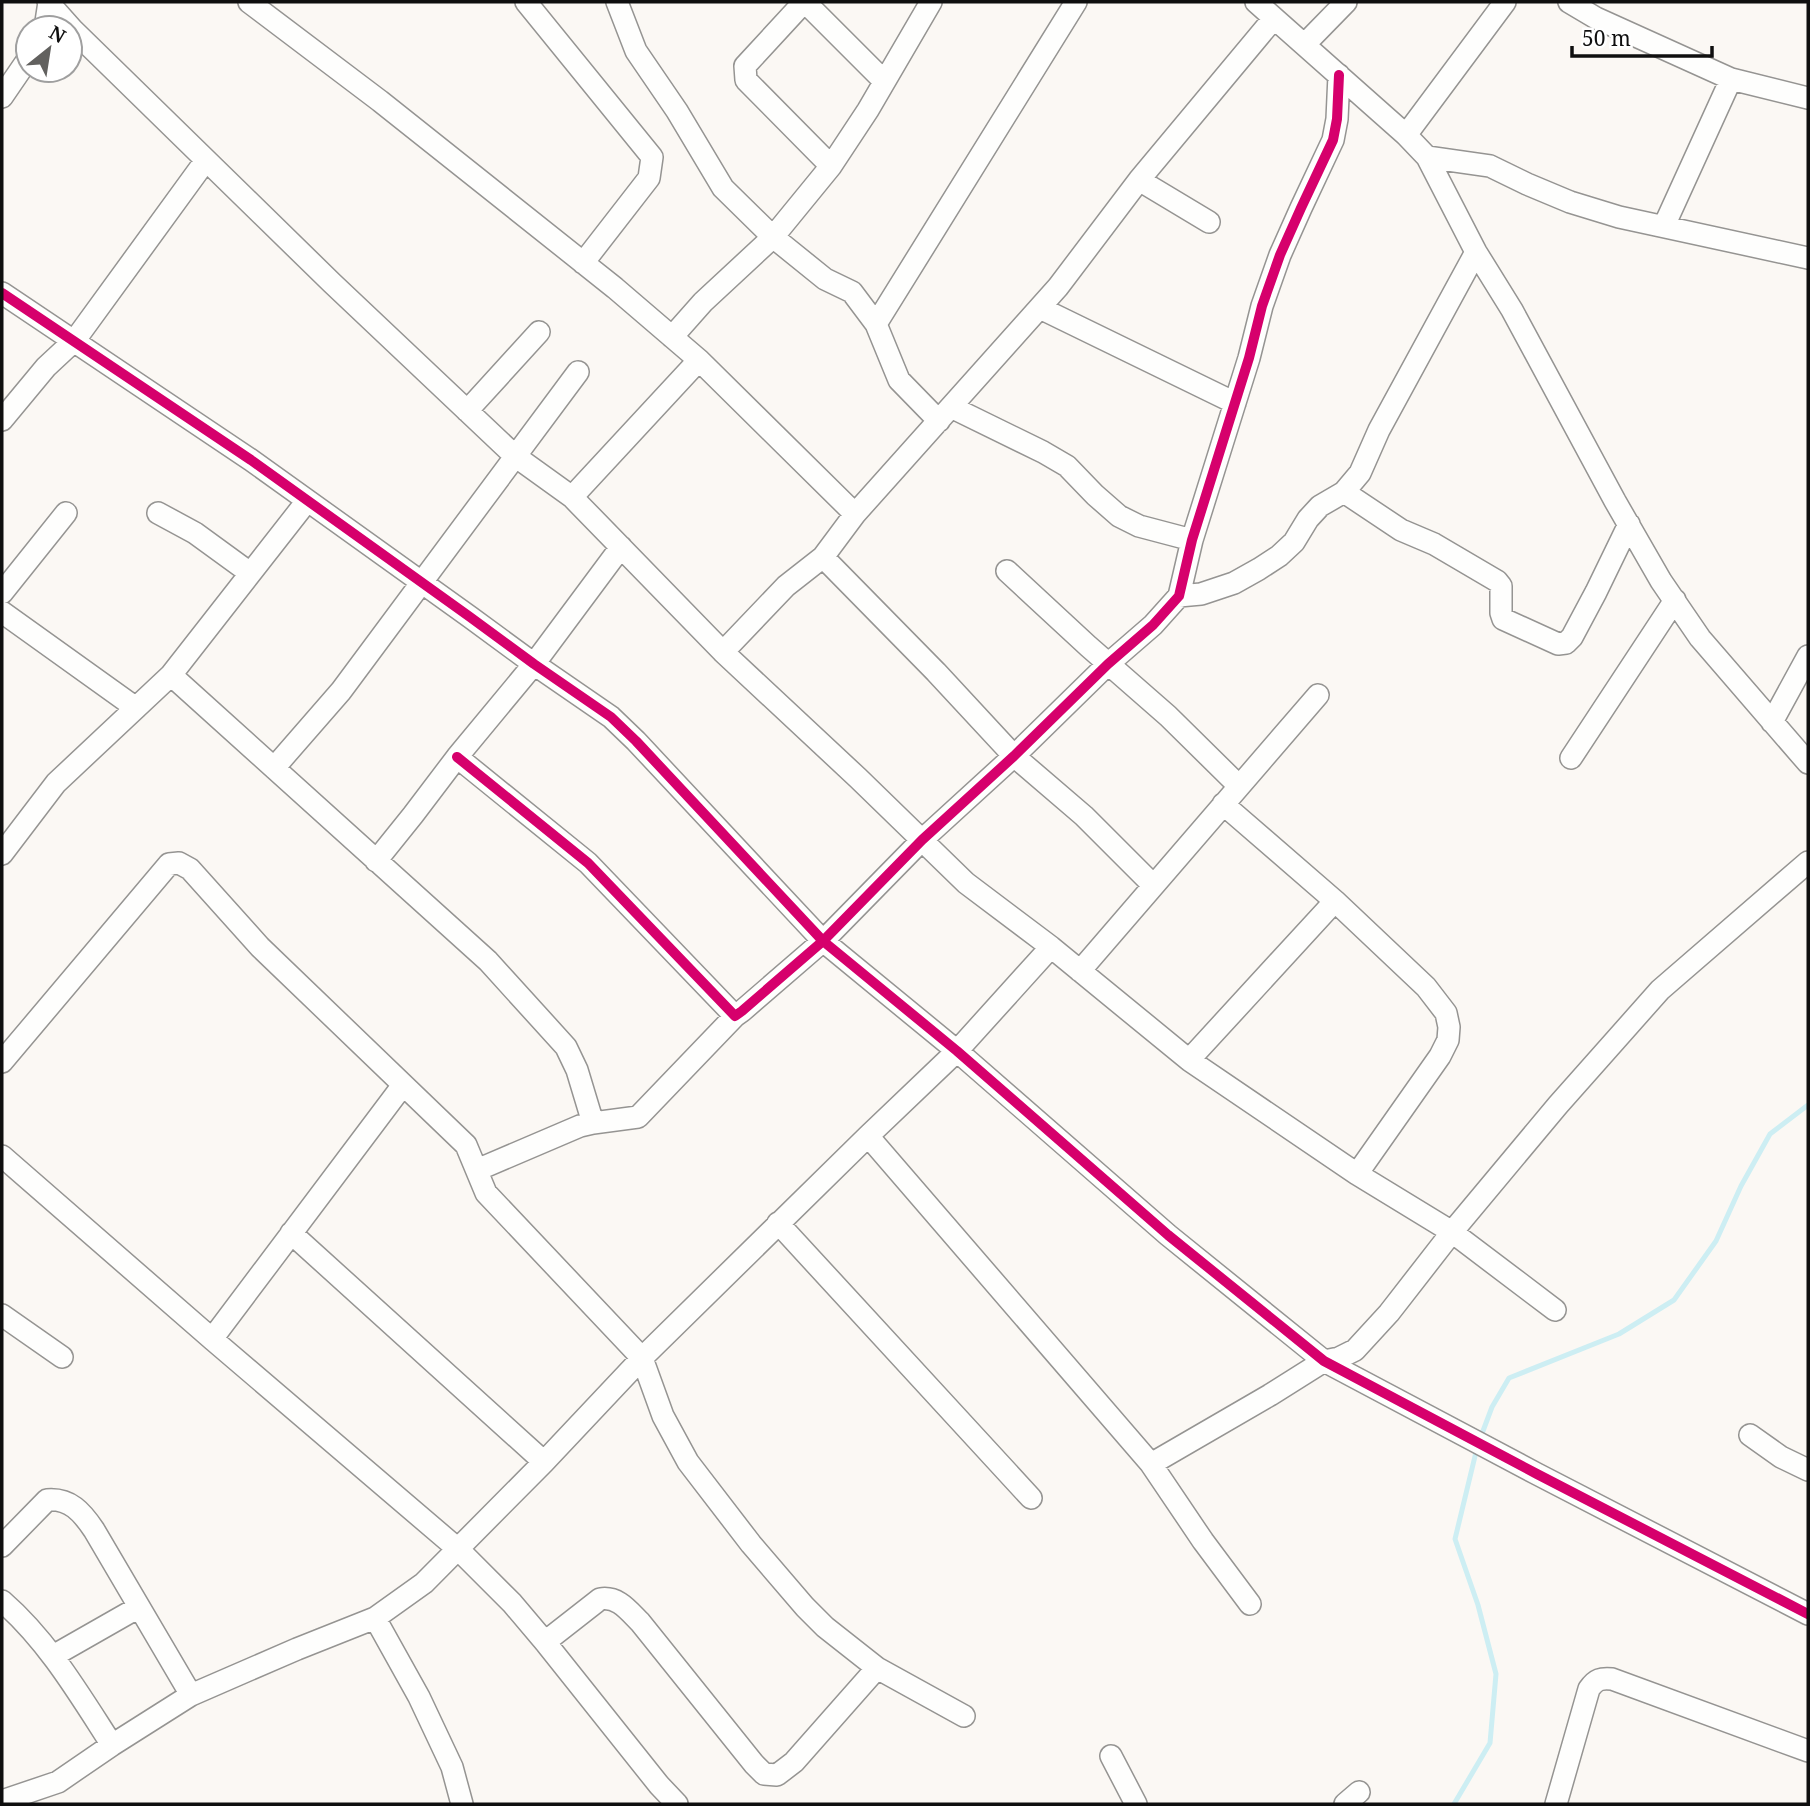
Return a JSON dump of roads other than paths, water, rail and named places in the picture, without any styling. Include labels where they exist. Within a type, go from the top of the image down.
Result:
[{"type":"street","points":[[49,2],[72,29],[332,283],[515,456],[572,497],[723,652],[966,883],[1051,947],[1189,1060],[1357,1174],[1452,1232],[1555,1310]]},
{"type":"street","points":[[249,2],[380,101],[672,337],[699,360],[855,514]]},
{"type":"street","points":[[526,2],[652,158],[649,178],[583,263]]},
{"type":"street","points":[[617,2],[636,51],[677,111],[723,188],[773,237],[825,279],[852,292],[876,324],[899,380],[945,414],[1043,452],[1066,466],[1119,516],[1139,526],[1192,540]]},
{"type":"street","points":[[831,166],[746,80],[745,66],[804,2],[884,81]]},
{"type":"street","points":[[672,337],[703,302],[773,237],[831,166],[931,2]]},
{"type":"street","points":[[876,324],[1076,2]]},
{"type":"street","points":[[1256,2],[1406,135],[1427,157],[1476,252],[1512,310],[1661,581],[1700,638],[1808,763]]},
{"type":"street","points":[[1305,44],[1346,2]]},
{"type":"street","points":[[1406,135],[1505,2]]},
{"type":"street","points":[[1569,2],[1596,19],[1731,79],[1808,98]]},
{"type":"street","points":[[723,652],[786,586],[823,557],[855,514],[1040,308],[1139,180],[1275,18]]},
{"type":"street","points":[[477,1170],[580,1126],[638,1117],[735,1016],[823,942],[922,840],[1014,756],[1108,664],[1153,625],[1179,596],[1192,540],[1236,404],[1262,306],[1301,208],[1333,140],[1337,120],[1339,75]]},
{"type":"street","points":[[2,97],[14,79]]},
{"type":"street","points":[[1664,226],[1731,79]]},
{"type":"street","points":[[1427,157],[1490,166],[1590,209],[1619,217],[1808,258]]},
{"type":"street","points":[[2,420],[46,367],[75,340],[206,160]]},
{"type":"street","points":[[1139,180],[1209,222]]},
{"type":"street","points":[[1179,596],[1201,594],[1234,583],[1259,569],[1294,542],[1308,519],[1320,506],[1344,492],[1360,473],[1379,430],[1476,252]]},
{"type":"street","points":[[2,293],[251,460],[611,717],[823,942],[957,1051],[1168,1235],[1325,1361],[1808,1614]]},
{"type":"street","points":[[1040,308],[1236,404]]},
{"type":"street","points":[[467,411],[539,332]]},
{"type":"street","points":[[572,497],[699,360]]},
{"type":"street","points":[[274,768],[341,691],[578,372]]},
{"type":"street","points":[[1344,492],[1401,530],[1434,544],[1497,581],[1502,586],[1503,619],[1558,644],[1566,643],[1572,637],[1629,524]]},
{"type":"street","points":[[2,854],[56,783],[171,675],[307,501]]},
{"type":"street","points":[[2,593],[66,513]]},
{"type":"street","points":[[158,513],[195,533],[250,573]]},
{"type":"street","points":[[376,861],[534,664],[621,547]]},
{"type":"street","points":[[823,557],[1014,756],[1084,816],[1153,885]]},
{"type":"street","points":[[1007,571],[1168,716],[1239,786]]},
{"type":"street","points":[[1571,758],[1675,600]]},
{"type":"street","points":[[2,612],[135,708]]},
{"type":"street","points":[[1772,722],[1808,656]]},
{"type":"street","points":[[171,675],[488,961],[566,1047],[578,1070],[593,1123]]},
{"type":"street","points":[[1080,971],[1318,695]]},
{"type":"street","points":[[457,757],[587,863],[735,1016]]},
{"type":"street","points":[[1223,804],[1335,901],[1426,987],[1446,1013],[1448,1040],[1440,1056],[1357,1174]]},
{"type":"street","points":[[1151,1464],[1325,1361],[1355,1350],[1390,1313],[1452,1232],[1558,1105],[1660,990],[1808,862]]},
{"type":"street","points":[[2,1062],[169,864],[179,863],[190,869],[260,947],[466,1145],[486,1193],[642,1358],[663,1416],[688,1462],[723,1509],[805,1607],[825,1627],[877,1668],[964,1716]]},
{"type":"street","points":[[1189,1060],[1335,901]]},
{"type":"street","points":[[2,1800],[58,1782],[191,1695],[375,1618],[424,1583],[459,1550],[642,1358],[957,1051],[1051,947]]},
{"type":"street","points":[[212,1339],[403,1085]]},
{"type":"street","points":[[867,1136],[1151,1464],[1250,1604]]},
{"type":"street","points":[[2,1156],[459,1550],[512,1603],[677,1804]]},
{"type":"street","points":[[778,1223],[1031,1498]]},
{"type":"street","points":[[291,1233],[544,1462]]},
{"type":"street","points":[[2,1315],[62,1357]]},
{"type":"street","points":[[1749,1435],[1781,1457],[1808,1470]]},
{"type":"street","points":[[2,1546],[47,1500],[55,1499],[76,1508],[86,1519],[191,1695]]},
{"type":"street","points":[[545,1642],[600,1599],[610,1597],[618,1601],[640,1622],[764,1774],[777,1775],[794,1762],[877,1668]]},
{"type":"street","points":[[2,1601],[35,1632],[113,1745]]},
{"type":"street","points":[[53,1656],[139,1607]]},
{"type":"street","points":[[375,1618],[419,1697],[452,1767],[462,1804]]},
{"type":"street","points":[[1556,1804],[1589,1689],[1594,1681],[1603,1678],[1808,1751]]},
{"type":"street","points":[[1111,1756],[1136,1804]]},
{"type":"waterway","points":[[1480,1439],[1492,1407],[1509,1378],[1619,1334],[1674,1300],[1716,1241],[1741,1186],[1770,1134],[1808,1105]]},
{"type":"waterway","points":[[1454,1804],[1490,1743],[1496,1674],[1478,1605],[1455,1539],[1477,1448]]}]
